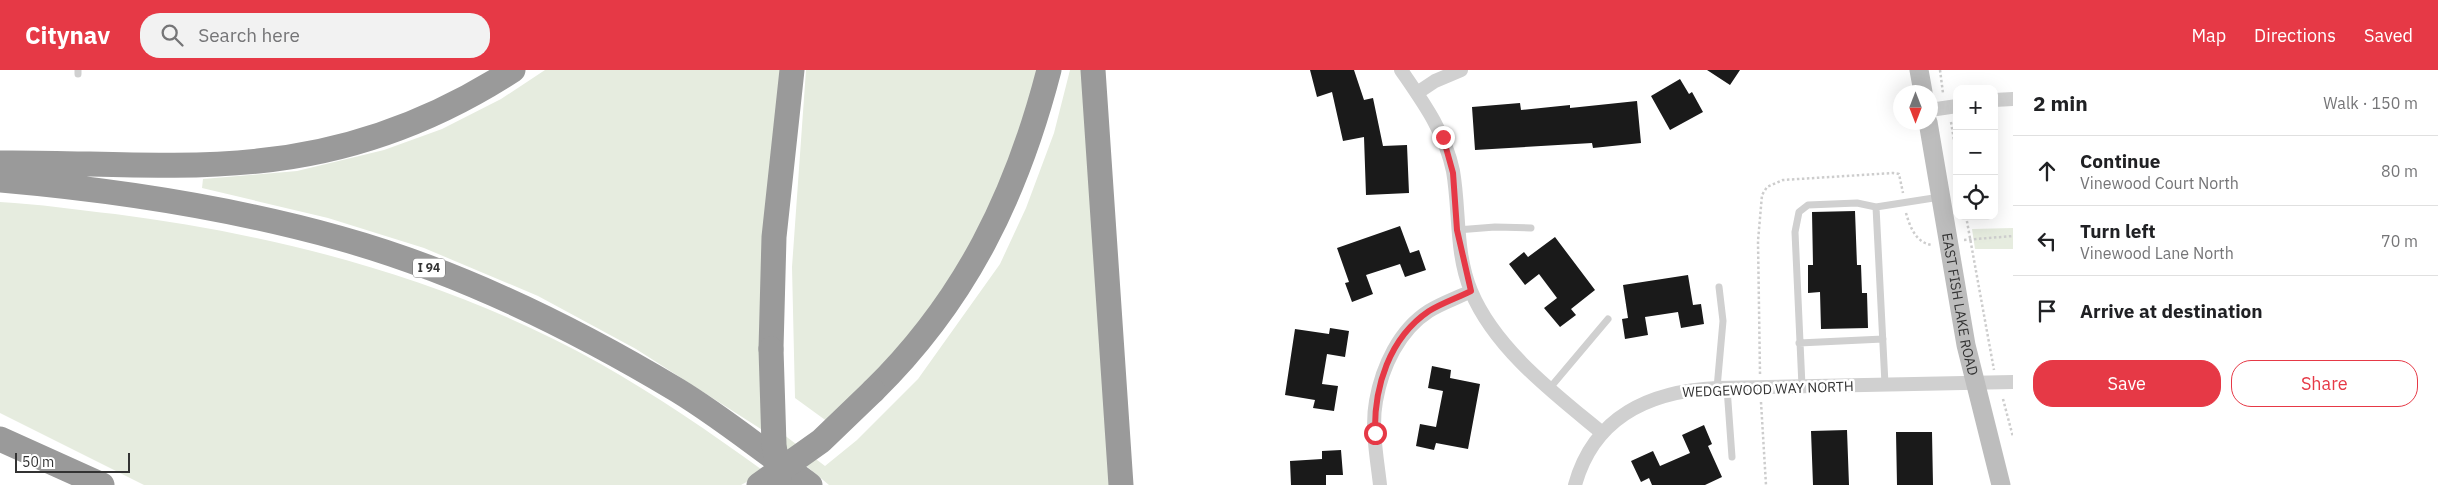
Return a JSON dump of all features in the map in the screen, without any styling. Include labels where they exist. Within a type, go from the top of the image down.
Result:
[{"type":"highway","points":[[0,163],[215,164],[292,156],[362,141],[432,115],[513,70]]},
{"type":"highway","points":[[780,485],[774,445],[771,349],[774,237],[792,70]]},
{"type":"highway","points":[[758,485],[821,441],[902,363],[936,320],[978,255],[1002,209],[1023,159],[1049,70]]},
{"type":"highway","points":[[1092,70],[1121,485]]},
{"type":"highway","name":"I 94","points":[[0,180],[120,192],[236,212],[341,238],[450,275],[553,322],[678,391],[810,485]]},
{"type":"highway","points":[[0,439],[102,485]]},
{"type":"highway","points":[[0,448],[70,485]]},
{"type":"street","points":[[1402,70],[1443,137],[1448,152],[1453,173],[1457,230],[1471,291],[1508,350],[1549,389],[1601,432]]},
{"type":"street","points":[[1417,93],[1434,81],[1461,70]]},
{"type":"street","points":[[1919,70],[1922,85]]},
{"type":"street","points":[[1998,100],[2013,100]]},
{"type":"street","points":[[1938,109],[1953,107]]},
{"type":"street","name":"EAST FISH LAKE ROAD","points":[[1929,130],[1974,382],[2001,485]]},
{"type":"street","points":[[1380,485],[1375,418],[1376,402],[1382,374],[1396,346],[1415,324],[1429,312],[1471,291]]},
{"type":"street","name":"WEDGEWOOD WAY NORTH","points":[[1575,485],[1586,458],[1601,432],[1623,414],[1653,399],[1695,389],[2013,382]]},
{"type":"lane","points":[[1802,386],[1795,232],[1799,212],[1808,205],[1857,203],[1876,207],[1941,197]]},
{"type":"lane","points":[[1876,207],[1885,384]]},
{"type":"lane","points":[[1457,230],[1495,227],[1531,228]]},
{"type":"lane","points":[[1719,287],[1723,321],[1722,388],[1732,457]]},
{"type":"lane","points":[[1549,389],[1608,319]]},
{"type":"lane","points":[[1799,343],[1883,339]]},
{"type":"path","points":[[1940,70],[1944,93]]},
{"type":"path","points":[[1951,120],[1953,133]]},
{"type":"path","points":[[1967,220],[1995,372]]},
{"type":"path","points":[[1963,240],[2013,236]]},
{"type":"path","points":[[2002,399],[2013,437]]},
{"type":"shaded area","points":[[545,70],[780,70],[767,422],[825,466],[857,440],[918,379],[1000,264],[1026,208],[1054,133],[1070,70],[1083,70],[1113,485],[829,485],[767,433],[636,349],[538,296],[424,248],[328,218],[202,188],[203,179],[297,171],[384,150],[442,129],[501,99]]},
{"type":"shaded area","points":[[806,70],[1039,70],[1012,168],[967,256],[896,356],[828,422],[795,398],[792,267]]},
{"type":"shaded area","points":[[0,202],[115,214],[241,235],[364,265],[425,285],[484,307],[542,333],[599,363],[683,415],[765,472],[741,485],[144,485],[0,413]]},
{"type":"shaded area","points":[[2013,228],[2013,249],[1975,249],[1972,229]]},
{"type":"building","points":[[1310,70],[1354,70],[1364,100],[1373,98],[1383,146],[1407,145],[1409,193],[1366,195],[1364,137],[1343,141],[1332,92],[1317,97]]},
{"type":"building","points":[[1707,70],[1740,70],[1730,85]]},
{"type":"building","points":[[1680,79],[1689,94],[1692,92],[1703,112],[1670,130],[1651,96]]},
{"type":"building","points":[[1637,101],[1641,143],[1593,148],[1592,143],[1475,150],[1472,107],[1520,103],[1521,110],[1570,105],[1570,108]]},
{"type":"building","points":[[1855,211],[1857,265],[1861,265],[1862,293],[1867,293],[1868,328],[1821,329],[1820,292],[1808,293],[1808,265],[1813,265],[1812,212]]},
{"type":"building","points":[[1400,226],[1410,253],[1419,250],[1426,270],[1405,277],[1400,264],[1366,275],[1373,294],[1352,302],[1345,283],[1349,282],[1337,248]]},
{"type":"building","points":[[1555,237],[1595,290],[1571,309],[1576,315],[1560,327],[1544,308],[1557,298],[1539,274],[1525,285],[1509,264],[1524,252],[1528,257]]},
{"type":"building","points":[[1688,275],[1693,305],[1701,304],[1704,324],[1681,328],[1678,312],[1645,317],[1648,335],[1625,339],[1622,319],[1628,318],[1623,285]]},
{"type":"building","points":[[1330,328],[1349,331],[1345,357],[1327,354],[1322,384],[1338,386],[1334,411],[1313,408],[1315,400],[1285,395],[1295,329],[1329,334]]},
{"type":"building","points":[[1432,366],[1451,370],[1450,378],[1480,384],[1468,449],[1436,443],[1434,450],[1416,446],[1420,424],[1436,427],[1443,391],[1428,388]]},
{"type":"building","points":[[1704,425],[1712,444],[1708,446],[1722,477],[1705,485],[1652,485],[1649,478],[1641,482],[1631,461],[1653,451],[1660,466],[1690,453],[1682,435]]},
{"type":"building","points":[[1847,430],[1849,485],[1813,485],[1811,431]]},
{"type":"building","points":[[1896,432],[1932,432],[1933,485],[1897,485]]},
{"type":"building","points":[[1341,450],[1343,475],[1326,475],[1326,485],[1291,485],[1290,461],[1322,459],[1322,451]]},
{"type":"route","points":[[1375,433],[1376,402],[1382,374],[1403,335],[1429,312],[1471,291],[1462,260],[1457,230],[1453,173],[1443,137]]}]
